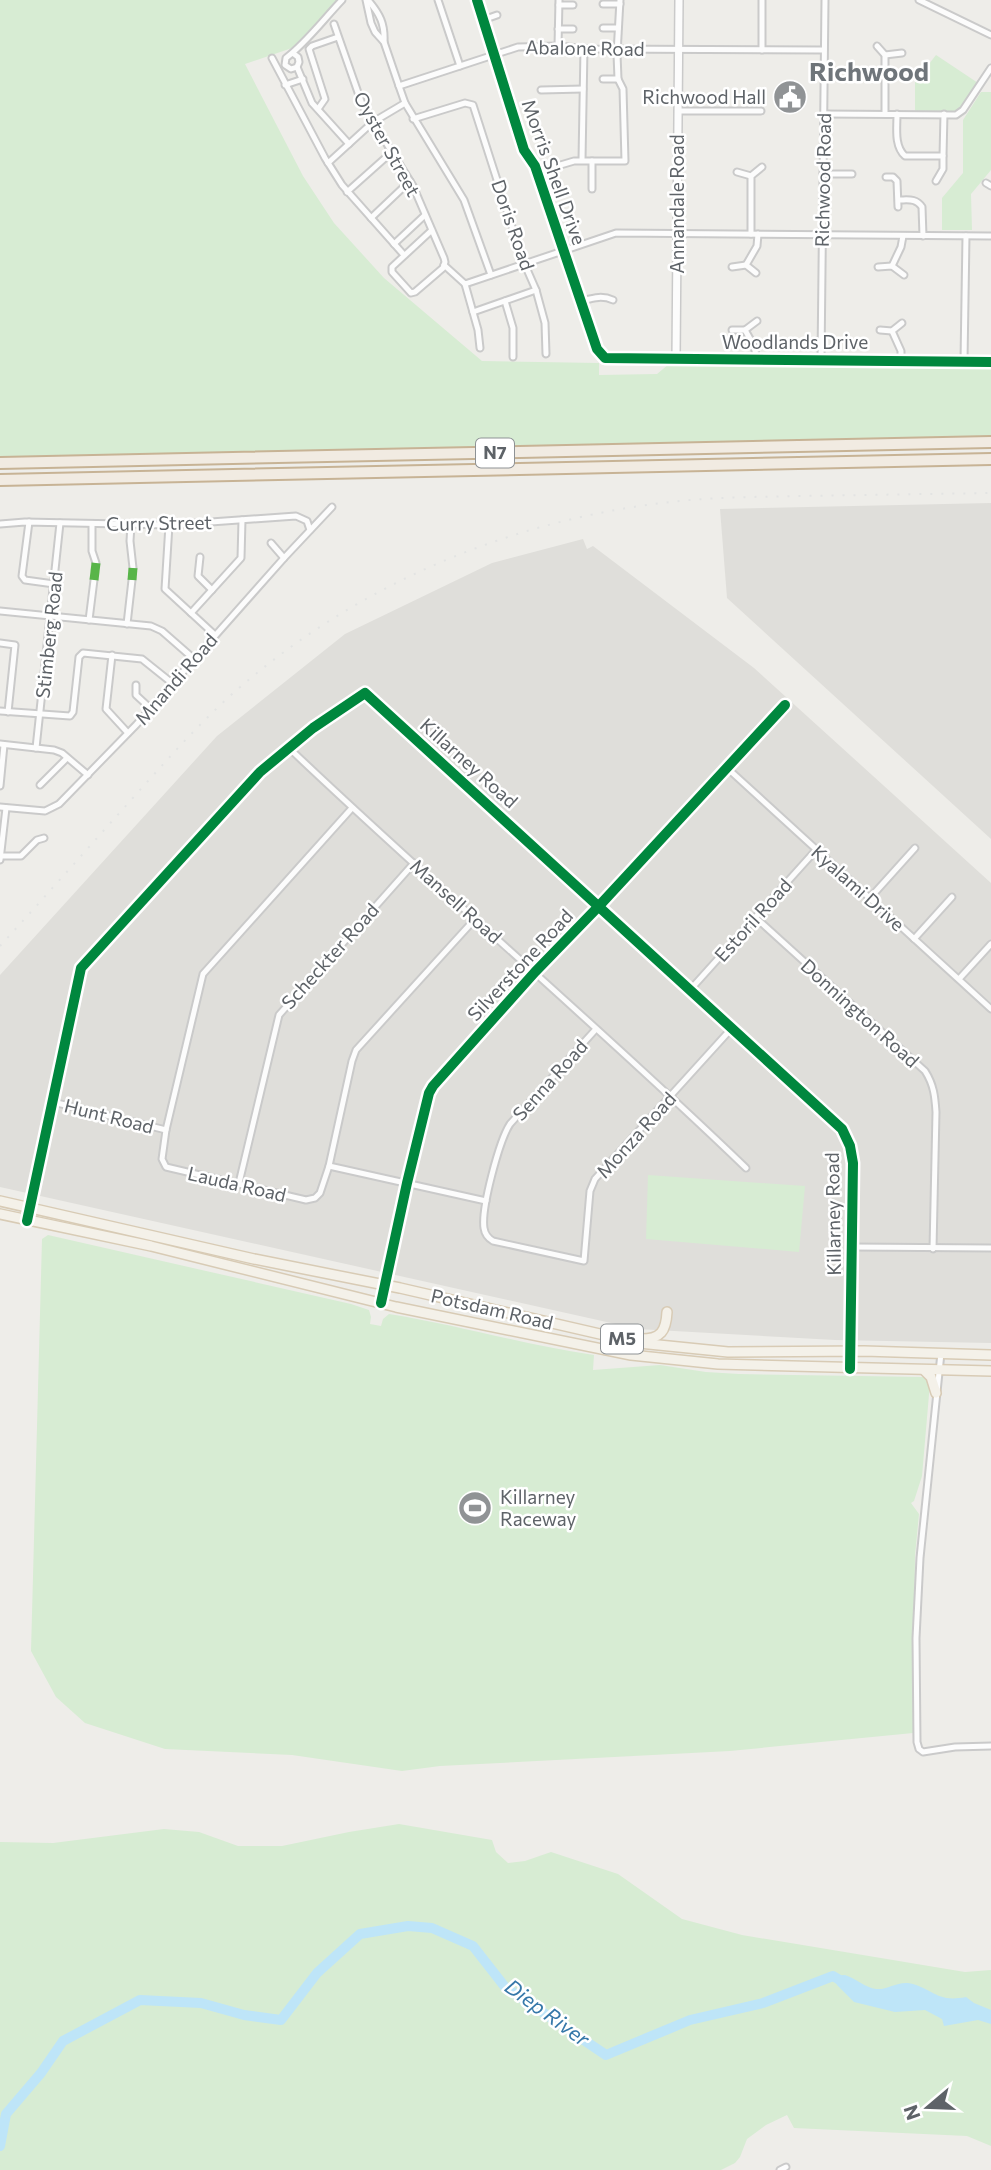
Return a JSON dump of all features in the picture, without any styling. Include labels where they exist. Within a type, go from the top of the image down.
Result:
[{"type":"highway","name":"N7","points":[[0,463],[991,442]]},
{"type":"highway","name":"N7","points":[[0,480],[991,459]]},
{"type":"main road","name":"Potsdam Road","points":[[0,1201],[254,1259],[386,1285],[618,1338],[671,1347],[728,1352],[851,1351],[991,1355]]},
{"type":"main road","name":"Potsdam Road","points":[[0,1214],[142,1244],[381,1303],[653,1358],[718,1364],[991,1371]]},
{"type":"main road","points":[[618,1338],[657,1337],[665,1329],[667,1312]]},
{"type":"main road","points":[[925,1371],[931,1377],[936,1392]]},
{"type":"street","points":[[297,67],[289,68],[285,62],[287,56],[294,54],[300,44],[342,0]]},
{"type":"street","points":[[367,0],[382,19],[384,43]]},
{"type":"street","points":[[367,0],[374,30],[384,43],[405,103],[464,200],[491,275]]},
{"type":"street","points":[[438,0],[460,65]]},
{"type":"street","name":"Morris Shell Drive","points":[[477,0],[524,149],[537,172],[601,354]]},
{"type":"street","name":"Annandale Road","points":[[676,359],[679,0]]},
{"type":"street","points":[[762,0],[762,50]]},
{"type":"street","name":"Richwood Road","points":[[821,360],[825,0]]},
{"type":"street","points":[[919,0],[991,35]]},
{"type":"street","points":[[603,4],[620,2],[617,49],[618,79],[623,89],[625,169]]},
{"type":"street","points":[[558,46],[559,3],[572,5]]},
{"type":"street","points":[[483,20],[497,15]]},
{"type":"street","name":"Oyster Street","points":[[334,24],[360,101],[410,181],[445,264],[465,284]]},
{"type":"street","points":[[603,28],[618,28]]},
{"type":"street","points":[[558,29],[573,29]]},
{"type":"street","points":[[318,110],[325,99],[309,49],[338,37]]},
{"type":"street","points":[[877,46],[884,55],[884,114]]},
{"type":"street","name":"Abalone Road","points":[[399,86],[518,47],[824,50]]},
{"type":"street","points":[[582,160],[584,48]]},
{"type":"street","points":[[884,55],[902,53]]},
{"type":"street","points":[[294,54],[299,60],[297,67],[311,100],[349,144]]},
{"type":"street","points":[[272,58],[328,163],[347,192],[404,255]]},
{"type":"street","points":[[824,114],[960,113],[991,68]]},
{"type":"street","points":[[285,85],[303,79]]},
{"type":"street","points":[[603,79],[618,79]]},
{"type":"street","points":[[541,90],[583,89]]},
{"type":"street","points":[[328,163],[373,122],[405,103]]},
{"type":"street","name":"Doris Road","points":[[413,119],[465,103],[473,106],[536,290],[546,330],[547,354]]},
{"type":"street","points":[[678,111],[761,111]]},
{"type":"street","points":[[897,114],[898,145],[902,154],[943,156]]},
{"type":"street","points":[[936,181],[943,169],[944,114]]},
{"type":"street","points":[[347,192],[393,151]]},
{"type":"street","points":[[537,172],[582,160],[625,161]]},
{"type":"street","points":[[592,161],[592,189]]},
{"type":"street","points":[[751,176],[762,167]]},
{"type":"street","points":[[737,172],[751,176]]},
{"type":"street","points":[[823,174],[852,174]]},
{"type":"street","points":[[746,265],[757,246],[751,176]]},
{"type":"street","points":[[886,177],[898,181],[898,207]]},
{"type":"street","points":[[371,218],[410,181]]},
{"type":"street","points":[[899,200],[913,200],[920,204],[923,236]]},
{"type":"street","points":[[394,244],[425,215]]},
{"type":"street","points":[[432,230],[391,270],[411,293],[445,264]]},
{"type":"street","points":[[480,348],[465,284],[616,233],[991,236]]},
{"type":"street","points":[[892,266],[903,236]]},
{"type":"street","points":[[964,361],[965,236]]},
{"type":"street","points":[[732,267],[746,265],[757,273]]},
{"type":"street","points":[[878,267],[892,266],[904,275]]},
{"type":"street","points":[[473,312],[536,290]]},
{"type":"street","points":[[581,301],[598,296],[613,300]]},
{"type":"street","points":[[505,301],[513,328],[513,357]]},
{"type":"street","points":[[732,330],[745,330],[757,321]]},
{"type":"street","points":[[880,330],[892,331],[902,323]]},
{"type":"street","points":[[745,330],[754,346],[757,360]]},
{"type":"street","points":[[892,331],[901,351],[901,360]]},
{"type":"street","name":"Woodlands Drive","points":[[601,354],[609,359],[991,362]]},
{"type":"street","name":"Mnandi Road","points":[[3,807],[48,810],[59,804],[128,733],[332,507]]},
{"type":"street","name":"Curry Street","points":[[0,524],[29,522],[169,526],[296,516],[307,521],[310,530]]},
{"type":"street","points":[[191,614],[241,558],[242,520]]},
{"type":"street","points":[[29,522],[22,576],[25,580],[54,584]]},
{"type":"street","name":"Stimberg Road","points":[[36,748],[60,523]]},
{"type":"street","points":[[92,524],[92,551],[96,563]]},
{"type":"street","points":[[131,525],[133,568]]},
{"type":"street","points":[[169,526],[165,589],[215,635]]},
{"type":"street","points":[[271,543],[284,558]]},
{"type":"street","points":[[200,557],[198,576],[212,590]]},
{"type":"street","points":[[89,620],[94,580]]},
{"type":"street","points":[[127,624],[132,580]]},
{"type":"street","points":[[0,611],[151,626],[158,628],[194,659]]},
{"type":"street","points":[[0,643],[15,645],[22,641]]},
{"type":"street","points":[[8,712],[15,645]]},
{"type":"street","points":[[0,711],[65,717],[72,715],[81,653],[144,659],[172,683]]},
{"type":"street","points":[[112,655],[106,709],[128,733]]},
{"type":"street","points":[[136,685],[136,695],[150,708]]},
{"type":"street","name":"Killarney Road","points":[[27,1221],[81,968],[244,788],[289,748],[365,693],[842,1129],[850,1146],[853,1163],[850,1369]]},
{"type":"street","name":"Silverstone Road","points":[[381,1303],[407,1183],[431,1090],[535,972],[785,705]]},
{"type":"street","points":[[0,786],[2,745],[54,750],[88,775]]},
{"type":"street","name":"Mansell Road","points":[[289,748],[746,1168]]},
{"type":"street","points":[[40,785],[68,758]]},
{"type":"street","name":"Kyalami Drive","points":[[726,767],[991,1009]]},
{"type":"street","points":[[3,807],[0,858],[21,856],[37,839],[44,838]]},
{"type":"street","name":"Lauda Road","points":[[352,807],[203,974],[166,1130],[162,1160],[166,1167],[310,1200],[320,1193],[356,1051],[475,919]]},
{"type":"street","points":[[870,898],[915,848]]},
{"type":"street","name":"Estoril Road","points":[[690,990],[816,850]]},
{"type":"street","name":"Scheckter Road","points":[[239,1183],[279,1015],[414,863]]},
{"type":"street","points":[[914,939],[952,897]]},
{"type":"street","name":"Donnington Road","points":[[756,918],[929,1078],[935,1094],[936,1112],[933,1249]]},
{"type":"street","points":[[959,979],[991,944]]},
{"type":"street","name":"Monza Road","points":[[584,1261],[590,1191],[595,1179],[732,1028]]},
{"type":"street","name":"Senna Road","points":[[584,1261],[489,1239],[483,1224],[486,1201],[507,1129],[596,1029]]},
{"type":"street","name":"Hunt Road","points":[[53,1101],[166,1130]]},
{"type":"street","points":[[329,1166],[486,1201]]},
{"type":"street","points":[[852,1247],[991,1248]]},
{"type":"street","points":[[941,1353],[919,1558],[916,1638],[917,1746],[920,1751],[927,1752],[955,1747],[991,1746]]},
{"type":"shaded area","points":[[991,503],[991,839],[727,598],[720,509]]},
{"type":"shaded area","points":[[583,539],[587,549],[593,546],[754,668],[991,883],[991,1343],[835,1340],[638,1329],[0,1187],[0,975],[217,736],[345,634],[492,563]]},
{"type":"green space","points":[[0,0],[339,0],[292,48],[245,64],[303,176],[334,223],[384,278],[482,361],[599,363],[599,375],[657,374],[669,364],[991,367],[991,436],[0,458]]},
{"type":"green space","points":[[936,55],[978,83],[958,111],[915,112],[915,82]]},
{"type":"green space","points":[[981,92],[991,92],[991,170],[971,194],[972,230],[942,230],[942,198],[963,173],[963,120]]},
{"type":"green space","points":[[648,1175],[805,1186],[799,1252],[646,1239]]},
{"type":"green space","name":"Killarney Raceway","points":[[48,1235],[351,1304],[369,1310],[370,1324],[381,1326],[383,1319],[389,1314],[594,1355],[593,1370],[660,1365],[739,1374],[923,1377],[930,1383],[922,1476],[911,1503],[919,1514],[915,1556],[913,1733],[730,1751],[440,1766],[402,1771],[292,1755],[165,1749],[85,1723],[56,1697],[31,1651],[42,1239]]},
{"type":"green space","points":[[399,1824],[492,1840],[496,1852],[508,1863],[525,1861],[551,1852],[618,1874],[682,1919],[742,1935],[965,1972],[991,1970],[991,2146],[967,2136],[794,2128],[787,2115],[766,2125],[747,2139],[735,2163],[721,2170],[0,2170],[0,1842],[53,1843],[164,1829],[199,1832],[238,1846],[282,1846]]},
{"type":"water","points":[[845,1975],[876,1989],[908,1983],[941,1997],[966,1997],[991,2010],[991,2024],[978,2020],[944,2026],[942,2019],[925,2010],[895,2012],[854,2002],[837,1985],[833,1976]]},
{"type":"waterway","name":"Diep River","points":[[0,2146],[6,2114],[41,2073],[63,2041],[140,2000],[201,2003],[244,2015],[281,2020],[317,1973],[360,1934],[408,1926],[432,1928],[473,1946],[505,1987],[606,2055],[690,2020],[763,2003],[833,1976],[843,1982]]},
{"type":"railway","points":[[0,946],[170,756],[239,688],[285,651],[333,618],[384,589],[437,564],[547,525],[662,503],[748,497],[991,493]]},
{"type":"marked path","points":[[94,580],[96,563]]},
{"type":"marked path","points":[[132,580],[133,568]]},
{"type":"cycle path","points":[[477,0],[524,150],[535,166],[597,349],[605,358],[991,362]]},
{"type":"cycle path","points":[[27,1221],[81,968],[260,772],[313,728],[365,693],[842,1129],[850,1146],[853,1163],[850,1369]]},
{"type":"cycle path","points":[[381,1303],[407,1183],[433,1086],[535,972],[785,705]]},
{"type":"place","name":"Richwood Hall","points":[[790,97]]},
{"type":"place","name":"Killarney Raceway","points":[[475,1508]]},
{"type":"district","name":"Richwood","points":[[869,72]]}]
